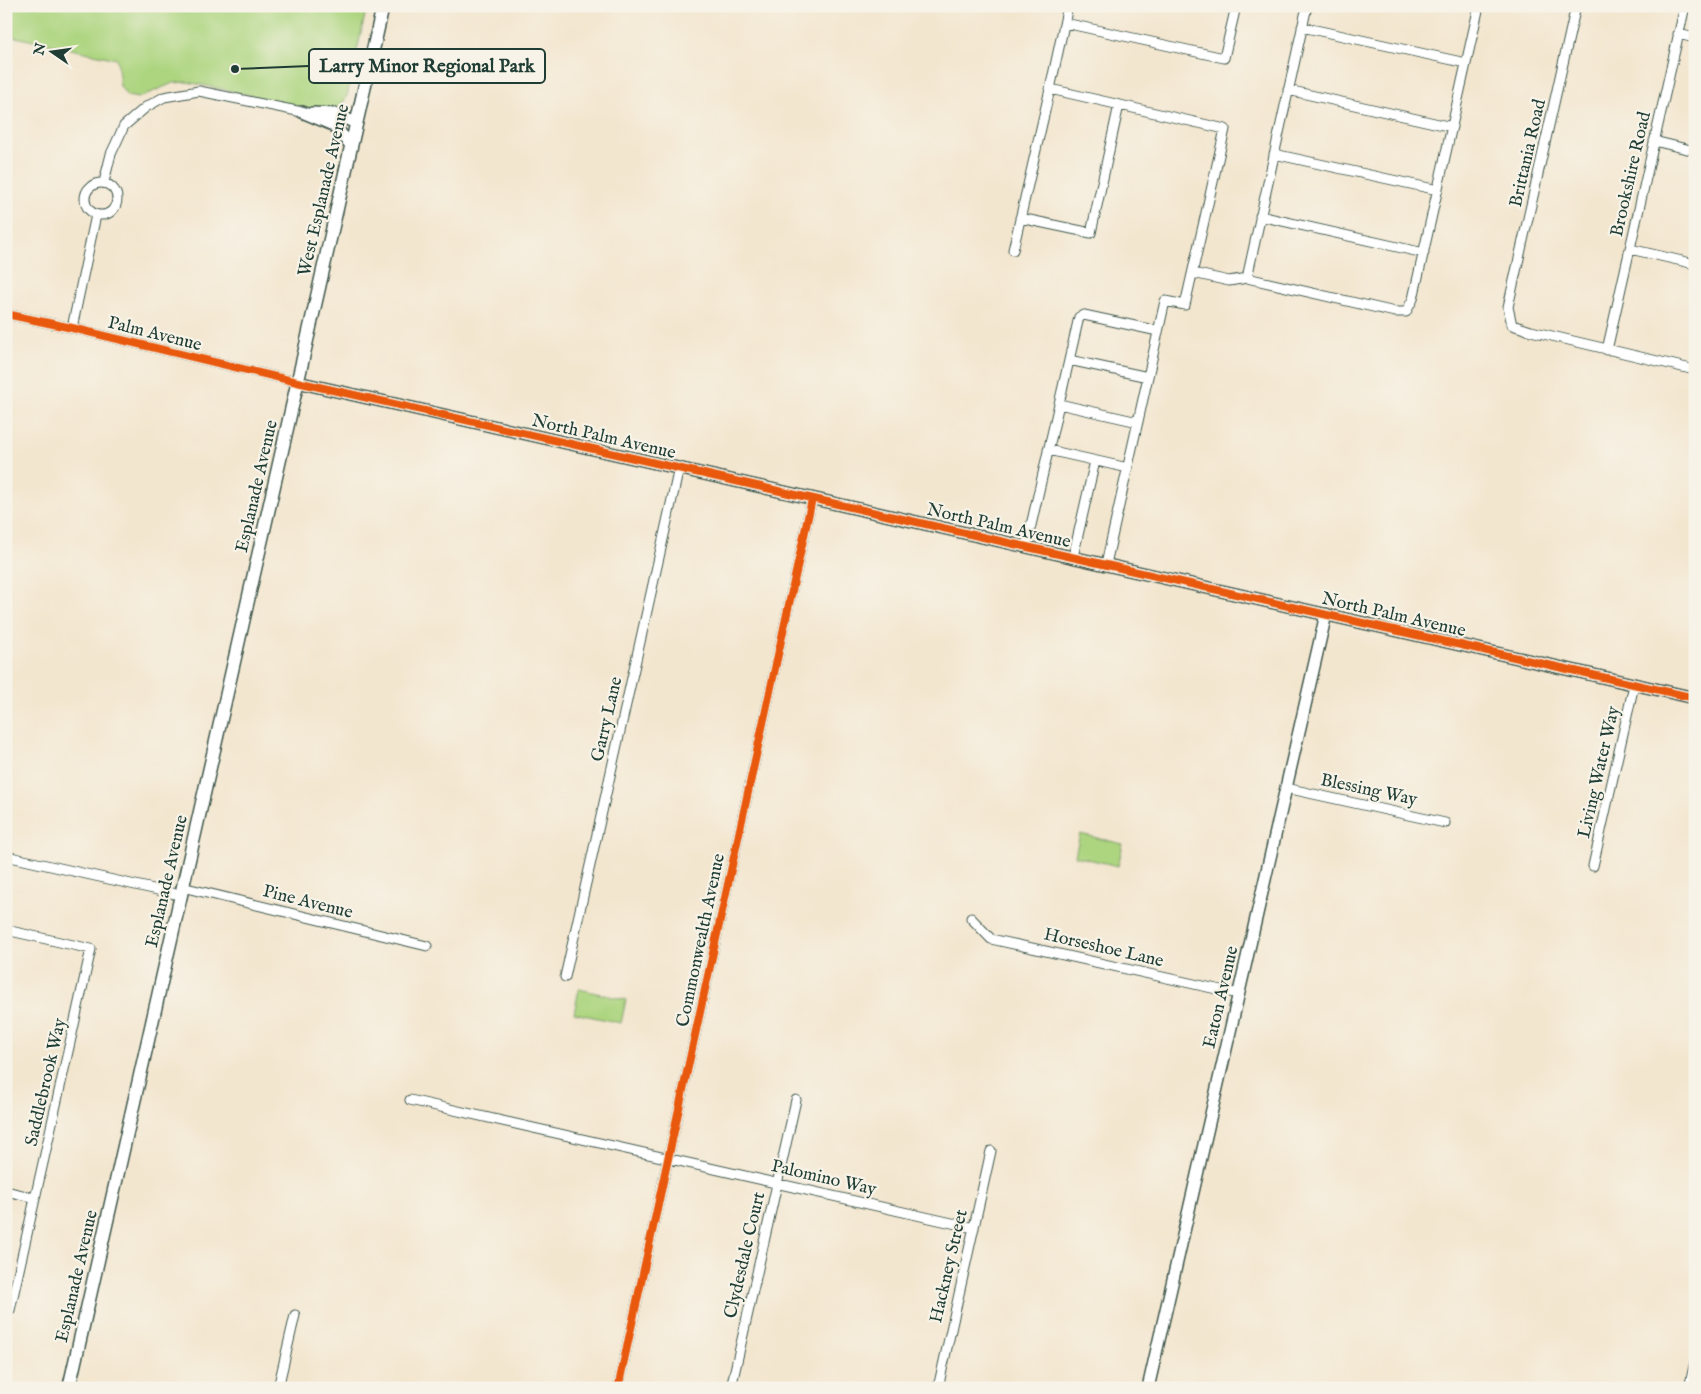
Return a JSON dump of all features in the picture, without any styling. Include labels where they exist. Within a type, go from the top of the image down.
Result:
[{"type":"main road","name":"West Esplanade Avenue","points":[[297,382],[383,6]]},
{"type":"main road","name":"Esplanade Avenue","points":[[70,1388],[297,382]]},
{"type":"street","points":[[1013,250],[1068,6]]},
{"type":"street","points":[[1065,22],[1224,58],[1236,6]]},
{"type":"street","points":[[1247,278],[1307,6]]},
{"type":"street","points":[[1193,272],[1229,281],[1247,278],[1395,312],[1406,312],[1413,299],[1424,253],[1479,6]]},
{"type":"street","name":"Brittania Road","points":[[1576,6],[1508,307],[1512,325],[1607,350]]},
{"type":"street","name":"Brookshire Road","points":[[1607,350],[1685,6]]},
{"type":"street","points":[[1302,27],[1466,63]]},
{"type":"street","points":[[1678,34],[1695,38]]},
{"type":"street","points":[[1050,89],[1225,129],[1186,305],[1165,301],[1106,564]]},
{"type":"street","points":[[1288,90],[1452,127]]},
{"type":"street","points":[[104,182],[111,154],[124,126],[146,107],[164,98],[199,91],[302,112],[335,114],[356,123]]},
{"type":"street","points":[[1020,218],[1091,233],[1119,105]]},
{"type":"street","points":[[302,112],[333,125],[351,145]]},
{"type":"street","points":[[1654,142],[1695,151]]},
{"type":"street","points":[[1274,154],[1438,190]]},
{"type":"street","points":[[104,182],[114,188],[118,197],[117,203],[111,212],[96,214],[91,212],[85,203],[86,192],[94,184],[104,182]]},
{"type":"street","points":[[72,328],[96,214]]},
{"type":"street","points":[[1260,216],[1424,253]]},
{"type":"street","points":[[1630,249],[1695,264]]},
{"type":"street","name":"Palm Avenue","points":[[6,314],[297,382]]},
{"type":"street","points":[[1026,547],[1079,318],[1084,315],[1158,331]]},
{"type":"street","points":[[1607,350],[1695,370]]},
{"type":"street","points":[[1069,360],[1148,377]]},
{"type":"street","name":"North Palm Avenue","points":[[297,382],[1326,614],[1634,686],[1695,698]]},
{"type":"street","points":[[1059,404],[1138,422]]},
{"type":"street","points":[[1048,450],[1128,468]]},
{"type":"street","points":[[1073,557],[1095,461]]},
{"type":"street","name":"Garry Lane","points":[[565,977],[679,468]]},
{"type":"street","name":"Commonwealth Avenue","points":[[618,1388],[812,499]]},
{"type":"street","name":"Eaton Avenue","points":[[1148,1388],[1326,614]]},
{"type":"street","name":"Living Water Way","points":[[1593,866],[1634,686]]},
{"type":"street","name":"Blessing Way","points":[[1286,788],[1445,823]]},
{"type":"street","name":"Pine Avenue","points":[[6,856],[181,891],[427,946]]},
{"type":"street","name":"Horseshoe Lane","points":[[971,918],[991,939],[1239,994]]},
{"type":"street","name":"Saddlebrook Way","points":[[6,930],[91,949],[8,1310]]},
{"type":"street","name":"Palomino Way","points":[[410,1100],[974,1228]]},
{"type":"street","name":"Clydesdale Court","points":[[731,1388],[796,1100]]},
{"type":"street","name":"Hackney Street","points":[[938,1388],[991,1151]]},
{"type":"street","points":[[6,1191],[35,1198]]},
{"type":"street","points":[[278,1388],[295,1315]]},
{"type":"street","points":[[1689,1388],[1695,1362]]},
{"type":"green space","points":[[6,6],[367,6],[347,96],[341,106],[323,112],[187,82],[173,83],[138,98],[127,96],[120,86],[117,59],[6,35]]},
{"type":"green space","points":[[1080,834],[1123,844],[1118,866],[1075,856]]},
{"type":"green space","points":[[579,989],[626,1000],[621,1023],[574,1013]]},
{"type":"cycle path","points":[[6,314],[297,382],[1695,698]]},
{"type":"cycle path","points":[[618,1388],[812,499]]},
{"type":"place","name":"Larry Minor Regional Park","points":[[235,69]]}]
